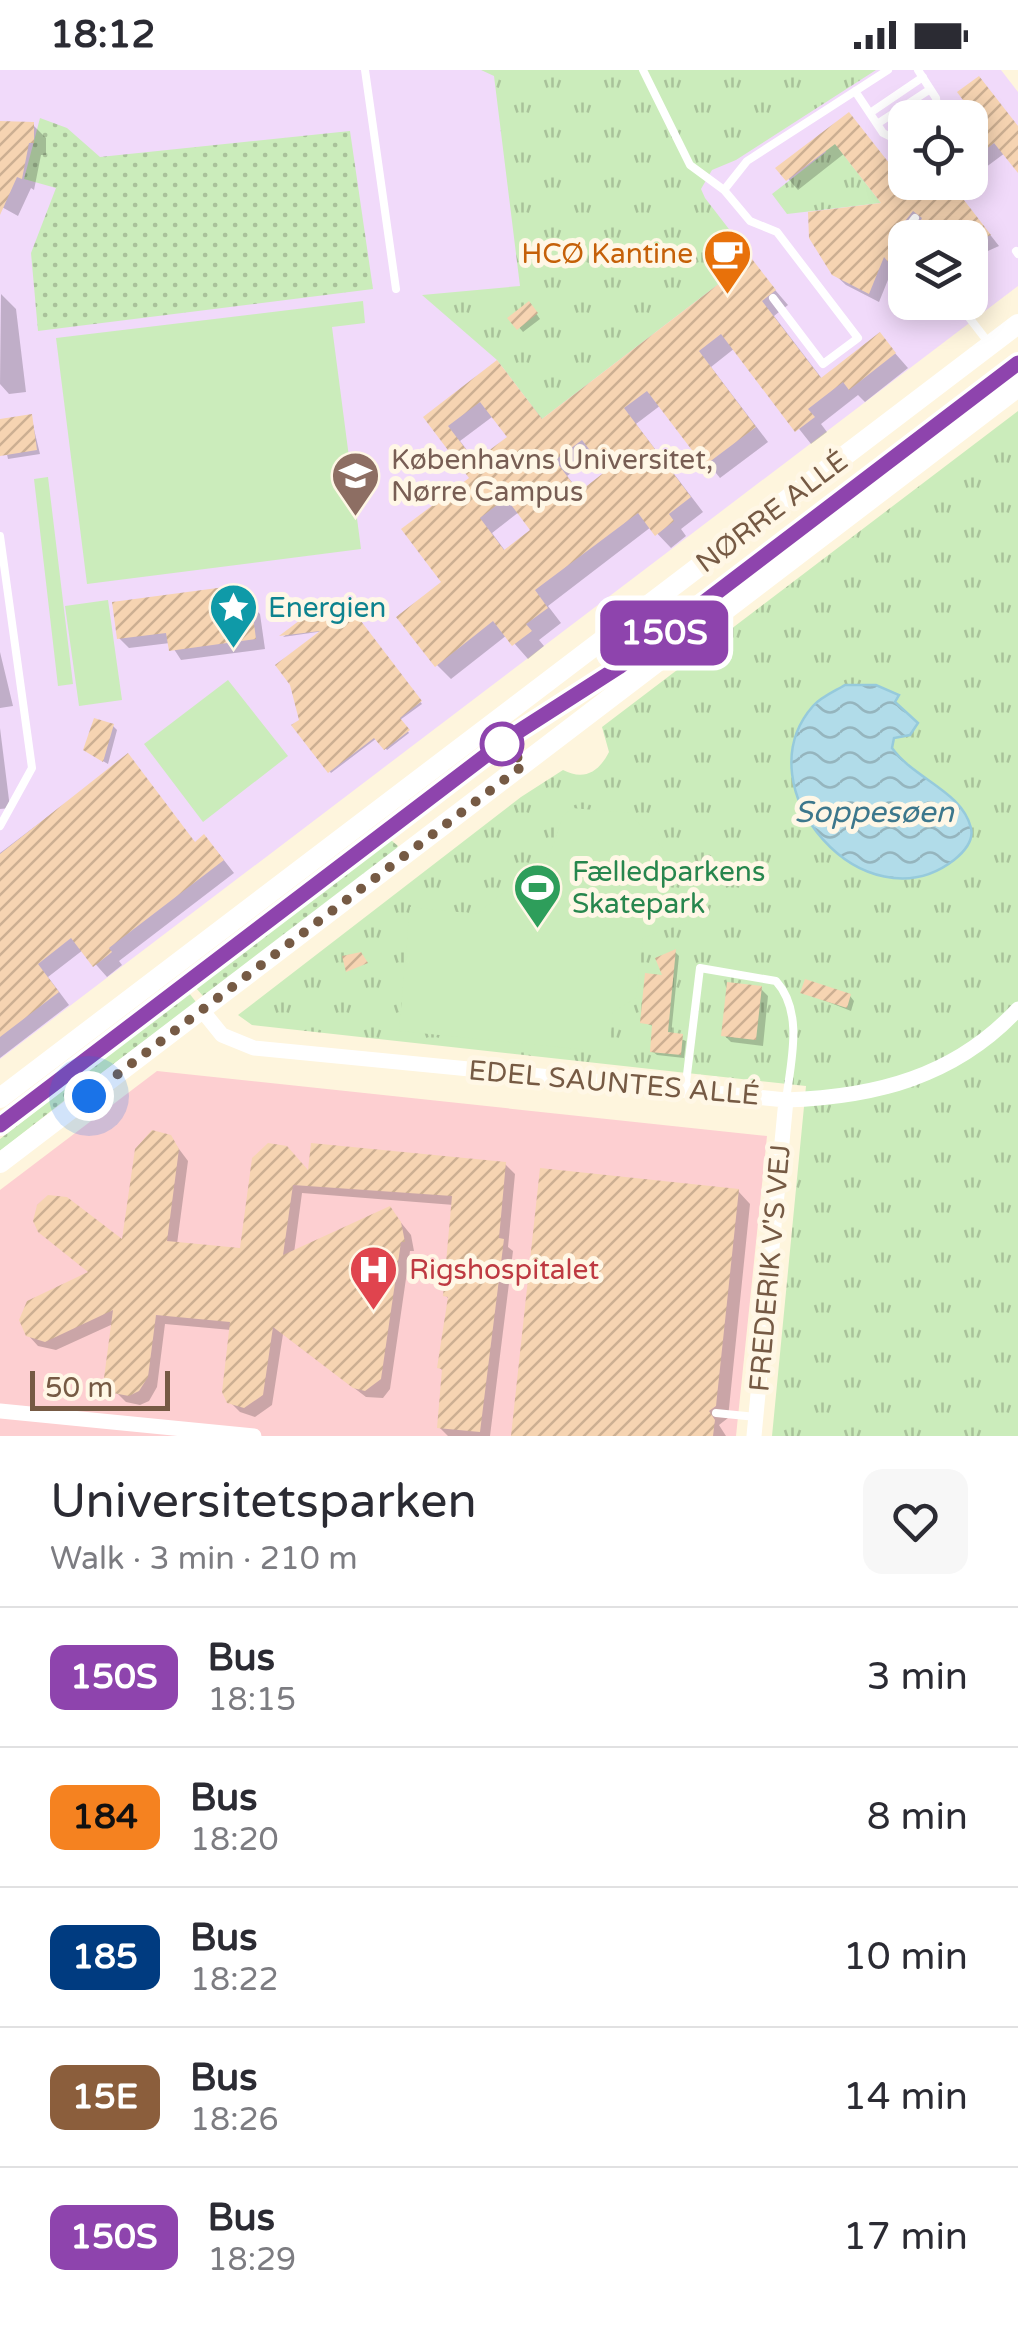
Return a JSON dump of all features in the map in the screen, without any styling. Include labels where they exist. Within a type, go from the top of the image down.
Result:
[{"type":"street","name":"NØRRE ALLÉ","points":[[0,1098],[1018,324]]},
{"type":"street","name":"NØRRE ALLÉ","points":[[0,1163],[1018,387]]},
{"type":"street","name":"EDEL SAUNTES ALLÉ","points":[[202,1009],[222,1035],[254,1048],[786,1100],[852,1098],[896,1086],[942,1066],[981,1042],[1018,1010]]},
{"type":"street","name":"FREDERIK V'S VEJ","points":[[754,1436],[786,1100]]},
{"type":"street","points":[[0,1411],[254,1436]]},
{"type":"lane","points":[[365,70],[396,289]]},
{"type":"lane","points":[[644,70],[690,165],[724,190],[750,222],[777,232],[858,338],[823,364],[773,298]]},
{"type":"lane","points":[[724,190],[747,160],[888,70]]},
{"type":"lane","points":[[870,113],[921,74],[933,100]]},
{"type":"lane","points":[[877,124],[930,90]]},
{"type":"lane","points":[[855,91],[888,138]]},
{"type":"lane","points":[[970,320],[990,346]]},
{"type":"lane","points":[[0,1124],[498,746],[619,667],[1018,363]]},
{"type":"lane","points":[[0,536],[32,768],[8,818],[0,826]]},
{"type":"lane","points":[[685,1091],[700,968],[776,981],[784,990],[794,1016],[786,1100]]},
{"type":"lane","points":[[716,1413],[756,1416]]},
{"type":"shaded area","name":"Københavns Universitet, Nørre Campus","points":[[0,70],[1001,70],[1018,92],[1018,286],[988,309],[988,220],[888,220],[888,320],[973,320],[0,1059]]},
{"type":"shaded area","name":"Rigshospitalet","points":[[157,1071],[767,1136],[736,1436],[0,1436],[0,1190]]},
{"type":"green space","points":[[481,70],[876,70],[736,160],[712,170],[701,189],[705,198],[752,259],[738,270],[731,261],[714,274],[720,283],[542,419],[497,360],[422,295],[520,286],[494,76]]},
{"type":"green space","points":[[40,118],[67,128],[100,157],[350,131],[373,289],[38,331],[31,253],[56,188],[24,179]]},
{"type":"green space","points":[[830,137],[881,203],[787,214],[772,194],[826,152],[821,144]]},
{"type":"green space","points":[[363,301],[365,323],[332,327],[361,549],[87,584],[56,338]]},
{"type":"green space","points":[[1018,411],[1018,1436],[772,1436],[806,1086],[252,1025],[238,1015],[521,797],[563,770],[578,775],[596,769],[609,752],[602,727]]},
{"type":"green space","points":[[48,477],[73,684],[58,686],[34,479]]},
{"type":"green space","points":[[108,600],[122,700],[79,706],[65,606]]},
{"type":"green space","points":[[228,680],[288,756],[203,822],[144,744]]},
{"type":"green space","name":"Fælledparkens Skatepark","points":[[572,808],[629,813],[669,855],[658,874],[652,905],[681,898],[689,921],[643,938],[636,998],[613,1012],[609,1052],[399,1031],[410,907],[477,914],[550,854],[563,816]]},
{"type":"green space","points":[[391,840],[398,846],[396,851],[203,996],[196,988]]},
{"type":"green space","points":[[189,993],[196,1002],[83,1087],[78,1077]]},
{"type":"green space","points":[[76,1080],[79,1089],[0,1151],[0,1139]]},
{"type":"water","name":"Soppesøen","points":[[845,685],[876,685],[899,695],[895,702],[918,723],[910,735],[894,738],[892,748],[966,815],[971,837],[954,860],[919,877],[884,877],[851,863],[823,840],[803,809],[792,774],[795,739],[813,706]]},
{"type":"building","points":[[979,76],[1018,126],[1018,173],[994,143],[988,148],[988,100],[963,100],[957,92]]},
{"type":"building","points":[[849,112],[888,162],[888,200],[964,200],[979,220],[921,220],[913,211],[906,220],[888,220],[888,262],[884,257],[869,294],[832,275],[809,238],[808,212],[881,203],[835,144],[786,181],[775,168]]},
{"type":"building","points":[[0,121],[34,122],[34,143],[29,143],[22,179],[17,177],[0,215]]},
{"type":"building","points":[[752,259],[776,290],[762,301],[821,378],[880,332],[896,353],[849,390],[843,382],[808,409],[815,417],[795,432],[721,334],[699,351],[756,427],[704,466],[647,391],[624,408],[691,497],[669,514],[674,521],[655,536],[638,513],[535,590],[548,608],[526,624],[532,631],[512,646],[493,621],[435,667],[396,617],[441,582],[401,529],[469,478],[423,417],[497,360],[542,419],[720,283],[714,274],[731,260],[738,270]],"holes":[[[480,402],[507,437],[475,461],[448,426]],[[582,440],[606,471],[579,492],[555,460]],[[506,498],[530,530],[504,550],[480,518]]]},
{"type":"building","points":[[529,301],[538,313],[517,330],[507,318]]},
{"type":"building","points":[[32,414],[37,450],[0,456],[0,419]]},
{"type":"building","points":[[225,587],[231,604],[251,601],[256,639],[169,651],[166,633],[117,639],[112,602]]},
{"type":"building","points":[[316,608],[329,624],[351,608],[422,701],[400,718],[410,730],[384,750],[374,738],[328,773],[291,725],[299,720],[290,685],[275,665],[320,631],[279,636]]},
{"type":"building","points":[[94,718],[114,724],[103,762],[83,750]]},
{"type":"building","points":[[128,753],[195,842],[204,834],[224,860],[109,948],[112,952],[93,967],[71,938],[38,964],[59,992],[0,1037],[0,854]]},
{"type":"building","points":[[676,949],[668,1032],[683,1034],[681,1055],[650,1052],[652,1025],[640,1023],[645,973],[662,975],[655,958]]},
{"type":"building","points":[[361,952],[368,963],[346,972],[342,956]]},
{"type":"building","points":[[805,979],[851,994],[847,1008],[800,993]]},
{"type":"building","points":[[727,982],[762,986],[756,1040],[721,1036]]},
{"type":"building","points":[[152,1130],[171,1135],[179,1149],[167,1241],[240,1248],[252,1158],[268,1143],[287,1146],[308,1170],[311,1143],[506,1162],[499,1238],[504,1239],[480,1432],[437,1428],[442,1369],[437,1368],[448,1297],[443,1296],[452,1196],[293,1185],[283,1255],[390,1206],[401,1222],[405,1242],[401,1242],[381,1379],[365,1391],[353,1388],[273,1327],[263,1395],[244,1408],[227,1403],[222,1392],[230,1322],[156,1315],[148,1377],[139,1391],[129,1396],[113,1393],[104,1378],[113,1310],[45,1342],[26,1336],[19,1320],[27,1301],[88,1272],[38,1232],[33,1221],[37,1205],[48,1195],[67,1197],[122,1239],[135,1149]]},
{"type":"building","points":[[540,1168],[739,1189],[716,1406],[709,1411],[715,1420],[713,1436],[511,1436]]},
{"type":"bus line","name":"150S","points":[[0,1125],[510,737],[619,667],[1018,363]]},
{"type":"place","name":"HCØ Kantine","points":[[728,296]]},
{"type":"place","name":"Københavns Universitet, Nørre Campus","points":[[356,518]]},
{"type":"place","name":"Energien","points":[[233,650]]},
{"type":"place","name":"Fælledparkens Skatepark","points":[[537,930]]},
{"type":"place","name":"Rigshospitalet","points":[[374,1312]]},
{"type":"route","points":[[89,1096],[525,764],[502,744]]}]
